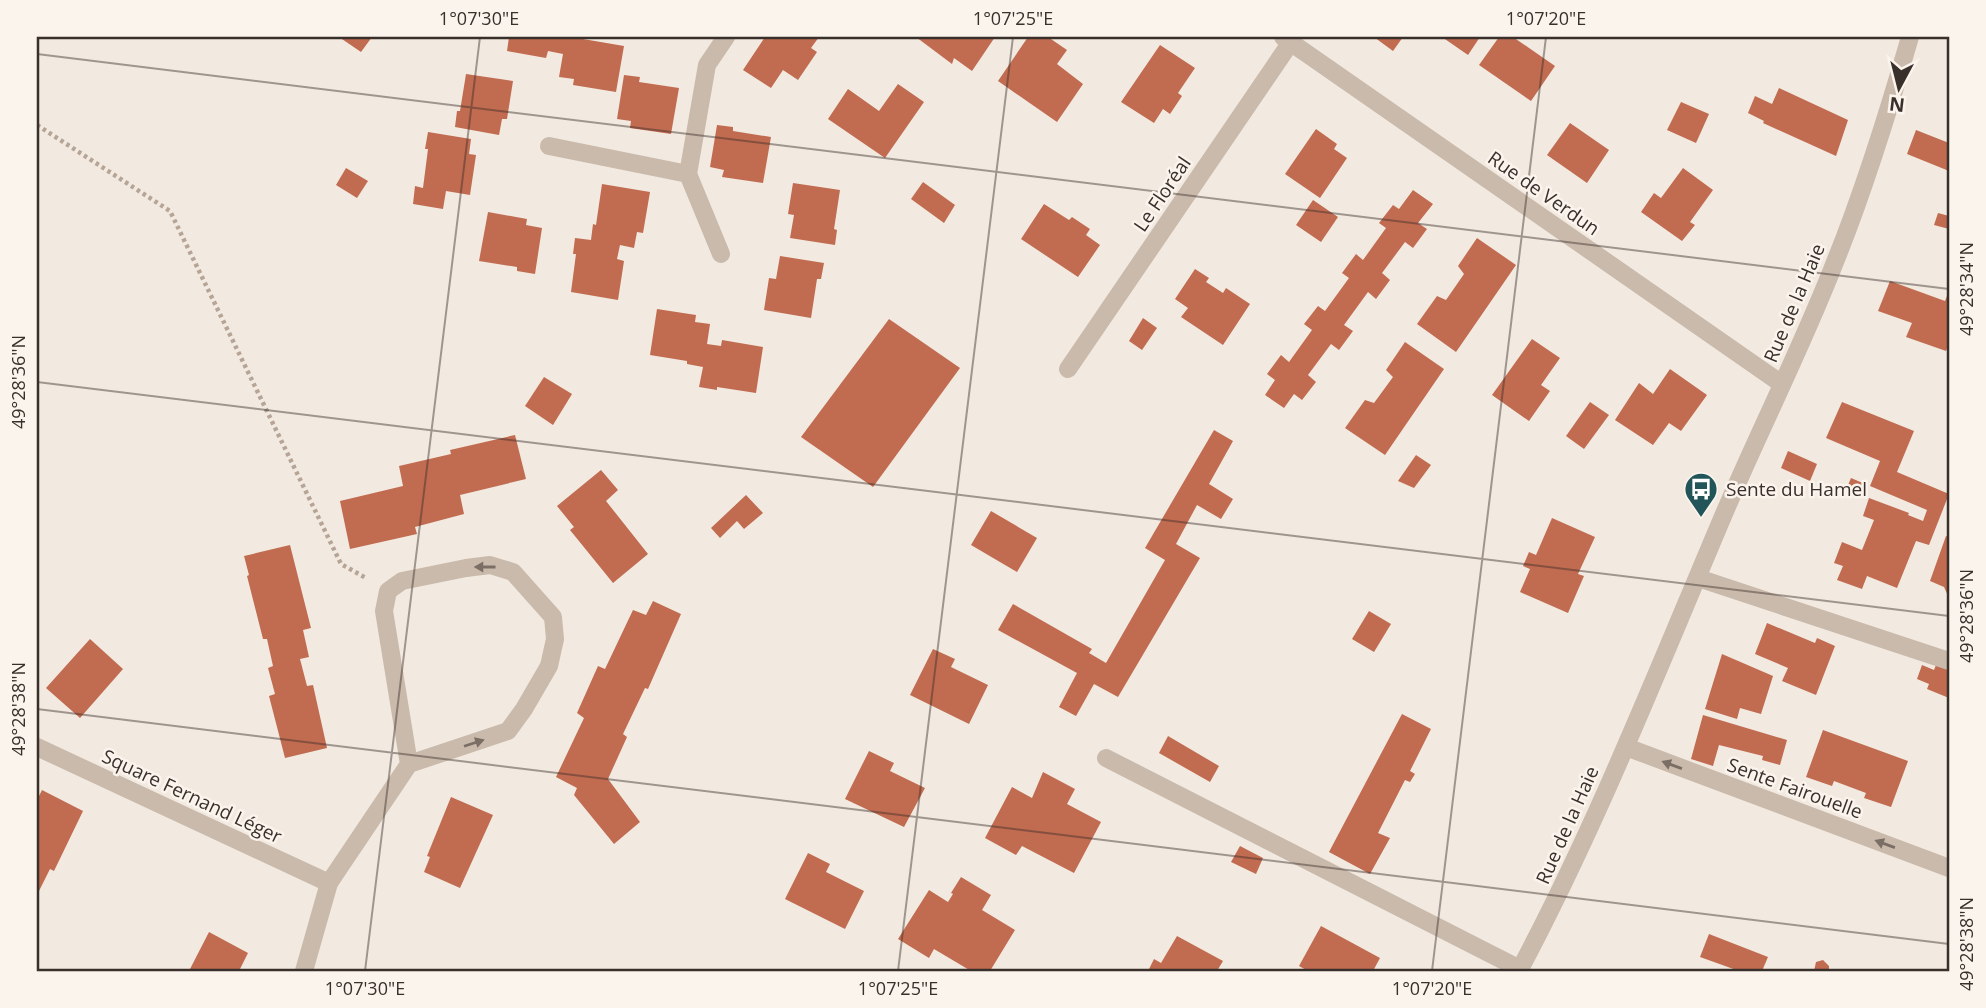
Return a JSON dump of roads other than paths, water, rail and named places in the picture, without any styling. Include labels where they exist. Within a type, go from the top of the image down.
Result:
[{"type":"street","points":[[721,254],[688,174],[707,65],[726,37]]},
{"type":"street","name":"Rue de la Haie","points":[[1519,970],[1555,904],[1626,747],[1734,491],[1835,262],[1877,151],[1910,37]]},
{"type":"street","name":"Rue de Verdun","points":[[1287,40],[1782,384]]},
{"type":"street","name":"Le Floréal","points":[[1068,369],[1287,40]]},
{"type":"street","points":[[549,146],[688,174]]},
{"type":"street","points":[[304,971],[329,883],[409,764],[508,731],[549,666],[555,639],[553,617],[513,572],[489,565],[466,568],[402,581],[388,591],[384,611],[409,764]]},
{"type":"street","points":[[1698,578],[1949,662]]},
{"type":"street","name":"Square Fernand Léger","points":[[37,747],[329,883]]},
{"type":"street","name":"Sente Fairouelle","points":[[1626,747],[1949,868]]},
{"type":"street","points":[[1106,758],[1519,970]]},
{"type":"place","name":"Sente du Hamel","points":[[1701,519]]}]
